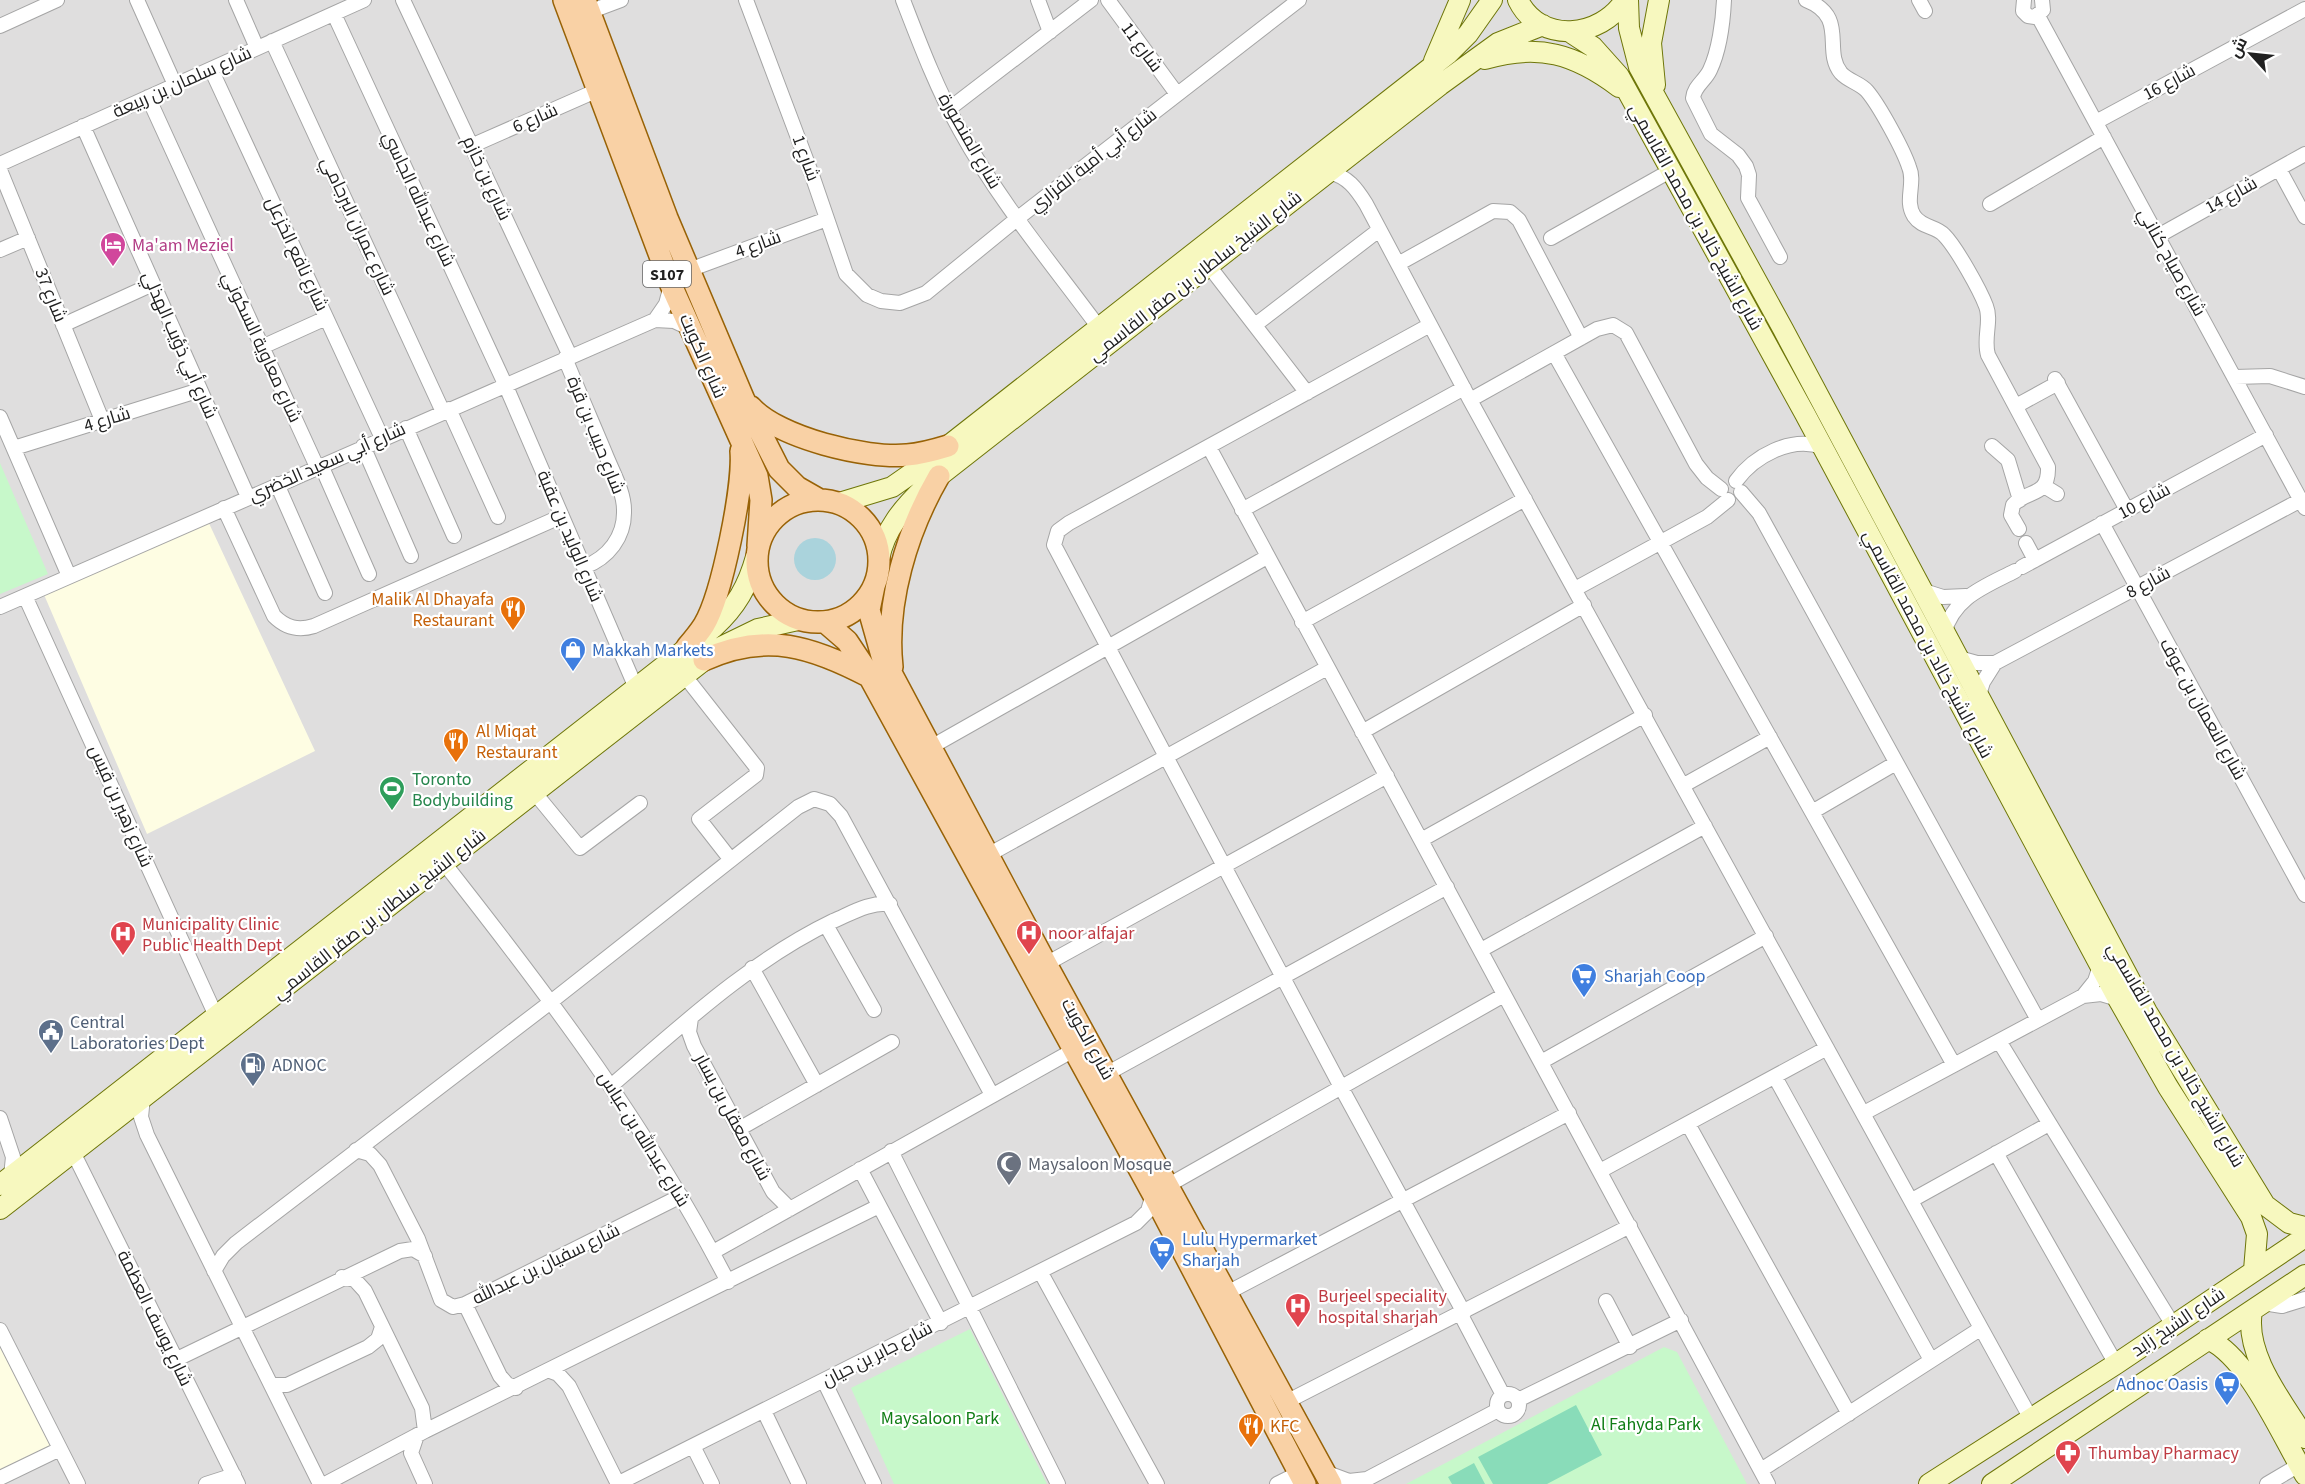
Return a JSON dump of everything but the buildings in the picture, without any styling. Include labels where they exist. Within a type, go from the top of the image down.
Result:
[{"type":"main road","name":"شارع الكويت","points":[[564,0],[671,285],[753,466],[760,488],[762,513],[757,552]]},
{"type":"main road","points":[[1432,67],[1460,0]]},
{"type":"main road","name":"شارع الشيخ سلطان بن صقر القاسمي","points":[[839,503],[892,487],[1100,329],[1432,67],[1468,34],[1492,0]]},
{"type":"main road","points":[[1518,0],[1530,16],[1543,25],[1570,32],[1583,31],[1607,21],[1627,0]]},
{"type":"main road","name":"شارع الشيخ خالد بن محمد القاسمي","points":[[1627,0],[1629,28],[1639,67],[1783,329],[2128,977],[2221,1135],[2239,1182],[2243,1203],[2257,1234],[2254,1270]]},
{"type":"main road","points":[[1658,103],[1652,65],[1652,33],[1659,0]]},
{"type":"main road","name":"شارع الكويت","points":[[587,6],[668,218],[744,400],[779,469],[797,487],[818,500]]},
{"type":"main road","name":"شارع الشيخ سلطان بن صقر القاسمي","points":[[879,559],[883,540],[895,520],[909,503],[939,476],[1468,64],[1514,35],[1543,25]]},
{"type":"main road","points":[[1629,28],[1639,33],[1652,33]]},
{"type":"main road","name":"شارع الشيخ خالد بن محمد القاسمي","points":[[1570,32],[1593,46],[1607,60],[1628,93],[1805,414],[2101,963],[2118,999],[2186,1116],[2239,1182],[2276,1215],[2289,1223],[2305,1227]]},
{"type":"main road","points":[[1468,64],[1522,51],[1557,54],[1589,66],[1628,93]]},
{"type":"main road","points":[[629,177],[642,191],[659,227],[664,228],[668,218]]},
{"type":"main road","points":[[1745,306],[1752,298],[1759,298],[1783,329]]},
{"type":"main road","points":[[744,400],[767,422],[781,430],[865,452],[907,456],[948,446]]},
{"type":"main road","points":[[687,647],[704,625],[717,595],[742,480],[741,448],[737,433]]},
{"type":"main road","points":[[893,676],[891,623],[904,559],[926,499],[939,476]]},
{"type":"main road","points":[[818,500],[839,503],[855,512],[868,525],[876,541],[879,559],[874,586],[862,604],[845,616],[825,622],[798,620],[780,610],[766,596],[758,577],[757,552],[764,531],[774,518],[787,508],[802,502],[818,500]]},
{"type":"main road","name":"شارع الشيخ سلطان بن صقر القاسمي","points":[[5,1180],[483,808],[729,613],[746,587],[757,552]]},
{"type":"main road","name":"شارع الكويت","points":[[874,586],[869,610],[874,633],[893,676],[1046,964],[1141,1136],[1160,1190],[1170,1228],[1302,1478]]},
{"type":"main road","name":"شارع الشيخ سلطان بن صقر القاسمي","points":[[0,1209],[704,660],[739,637],[758,629],[798,620]]},
{"type":"main road","name":"شارع الكويت","points":[[825,622],[847,641],[870,677],[1072,1051],[1105,1108],[1225,1294],[1327,1478]]},
{"type":"main road","points":[[704,660],[738,647],[772,644],[820,653],[870,677]]},
{"type":"main road","points":[[460,850],[489,819],[488,811],[483,808]]},
{"type":"main road","points":[[1105,1108],[1106,1102],[1111,1100],[1129,1126],[1141,1136]]},
{"type":"main road","points":[[2186,1116],[2196,1124],[2208,1140],[2217,1141],[2221,1135]]},
{"type":"main road","name":"شارع الشيخ زايد","points":[[1929,1484],[2030,1417],[2116,1364],[2305,1237]]},
{"type":"main road","name":"شارع الشيخ زايد","points":[[1994,1482],[2305,1275]]},
{"type":"main road","points":[[2258,1307],[2250,1328],[2263,1385],[2302,1470]]},
{"type":"main road","points":[[2208,1339],[2236,1358],[2263,1385],[2305,1438]]},
{"type":"main road","points":[[1994,1482],[2023,1481]]},
{"type":"street","points":[[0,26],[57,0]]},
{"type":"street","points":[[137,0],[175,85]]},
{"type":"street","points":[[236,0],[257,48]]},
{"type":"street","name":"شارع سلمان بن ربيعة","points":[[0,164],[364,0]]},
{"type":"street","name":"شارع بن خازم","points":[[403,0],[567,357]]},
{"type":"street","points":[[587,6],[621,0]]},
{"type":"street","name":"شارع 1","points":[[746,0],[827,219],[842,266],[850,280],[867,295],[881,301]]},
{"type":"street","name":"شارع المنصورة","points":[[903,0],[948,109],[987,175],[1100,329]]},
{"type":"street","points":[[1038,0],[1050,32]]},
{"type":"street","points":[[948,109],[1091,0]]},
{"type":"street","name":"شارع 11","points":[[1108,0],[1177,94]]},
{"type":"street","name":"شارع أبي أمية الفزاري","points":[[881,301],[900,303],[926,293],[1018,218],[1299,0]]},
{"type":"street","points":[[1724,0],[1713,60],[1708,74],[1696,88],[1693,98],[1711,134],[1738,155],[1746,166],[1749,175],[1748,198],[1780,257]]},
{"type":"street","points":[[1806,0],[1819,7],[1830,22],[1834,30],[1834,57],[1840,72],[1870,94],[1909,167],[1912,183],[1909,199],[1913,213],[1923,224],[1945,236],[1985,302],[1989,316],[1986,342],[1988,355],[2046,461],[2048,473],[2044,486],[2034,494],[2019,500],[2011,510],[2019,530]]},
{"type":"street","name":"شارع صياح كناني","points":[[2024,0],[2022,8],[2025,14],[2031,17],[2038,16],[2303,504]]},
{"type":"street","points":[[2038,16],[2043,10],[2044,1]]},
{"type":"street","name":"شارع 16","points":[[2096,122],[2305,9]]},
{"type":"street","name":"شارع عبدالله الجاسي","points":[[334,14],[505,384]]},
{"type":"street","name":"شارع عمران البرجامي","points":[[272,41],[498,517]]},
{"type":"street","name":"شارع نافع الخزعل","points":[[211,69],[382,438]]},
{"type":"street","name":"شارع 6","points":[[471,146],[598,90]]},
{"type":"street","name":"شارع معاوية السكوني","points":[[148,97],[369,574]]},
{"type":"street","name":"شارع أبي ذؤيب الهذلي","points":[[83,126],[248,497]]},
{"type":"street","points":[[1990,204],[2104,136]]},
{"type":"street","name":"شارع 14","points":[[2158,236],[2305,154]]},
{"type":"street","points":[[1350,157],[1349,171],[1353,184],[2030,1417]]},
{"type":"street","points":[[2279,169],[2305,217]]},
{"type":"street","name":"شارع 37","points":[[0,170],[102,420]]},
{"type":"street","points":[[1329,171],[1353,184]]},
{"type":"street","points":[[1551,238],[1670,171]]},
{"type":"street","points":[[1398,264],[1493,212],[1510,212],[1519,220],[1581,338]]},
{"type":"street","name":"شارع 4","points":[[689,270],[827,219]]},
{"type":"street","points":[[1255,325],[1379,230]]},
{"type":"street","points":[[0,250],[28,238]]},
{"type":"street","points":[[1209,266],[1306,393]]},
{"type":"street","points":[[63,325],[153,284]]},
{"type":"street","points":[[655,320],[666,304],[671,285]]},
{"type":"street","points":[[262,347],[326,318]]},
{"type":"street","points":[[655,320],[674,321],[691,330]]},
{"type":"street","name":"شارع أبي سعيد الخضري","points":[[0,607],[655,320]]},
{"type":"street","points":[[1430,325],[1070,523],[1055,538],[1057,551],[1403,1200],[1503,1395]]},
{"type":"street","points":[[1242,510],[1605,325],[1620,327],[1626,333],[1696,464],[1724,495],[1737,499],[1739,487],[1752,464],[1787,446],[1801,443],[1822,447]]},
{"type":"street","points":[[1554,353],[1954,1065]]},
{"type":"street","name":"شارع حبيب بن قرة","points":[[567,357],[619,487],[624,511],[621,530],[613,546],[595,563],[584,567]]},
{"type":"street","points":[[2235,377],[2270,376],[2305,387]]},
{"type":"street","points":[[2016,406],[2056,381],[2127,510]]},
{"type":"street","name":"شارع الوليد بن عقبة","points":[[505,384],[636,687]]},
{"type":"street","name":"شارع 4","points":[[14,448],[200,390]]},
{"type":"street","points":[[1787,446],[1797,435],[1805,414]]},
{"type":"street","points":[[0,417],[69,576]]},
{"type":"street","points":[[406,428],[454,537]]},
{"type":"street","name":"شارع 10","points":[[1944,633],[1952,613],[1966,597],[2266,435]]},
{"type":"street","points":[[363,446],[411,556]]},
{"type":"street","points":[[1992,446],[2008,460],[2019,500]]},
{"type":"street","points":[[1209,447],[1768,1484]]},
{"type":"street","points":[[277,484],[326,593]]},
{"type":"street","points":[[2044,486],[2057,494]]},
{"type":"street","points":[[1739,487],[1759,513],[2038,1020]]},
{"type":"street","points":[[1575,589],[1661,540],[1707,517],[1724,495]]},
{"type":"street","points":[[1302,622],[1525,499]]},
{"type":"street","name":"شارع 8","points":[[1995,663],[2303,504]]},
{"type":"street","points":[[224,508],[270,608],[277,629],[288,636],[301,635],[314,626],[562,516]]},
{"type":"street","name":"شارع النعمان بن عوف","points":[[2102,523],[2301,879],[2305,895]]},
{"type":"street","points":[[2026,543],[2035,560]]},
{"type":"street","points":[[931,747],[1268,557]]},
{"type":"street","points":[[1921,590],[1943,597],[1966,597]]},
{"type":"street","name":"شارع زهير بن قيس","points":[[25,596],[216,1016]]},
{"type":"street","points":[[1362,732],[1584,605]]},
{"type":"street","points":[[1959,658],[1977,663],[1995,663]]},
{"type":"street","points":[[1979,695],[1983,681],[1995,663]]},
{"type":"street","points":[[988,855],[1327,668]]},
{"type":"street","points":[[684,675],[757,768],[756,775],[699,819],[731,860]]},
{"type":"street","points":[[1421,840],[1645,715]]},
{"type":"street","points":[[1684,785],[1770,737]]},
{"type":"street","points":[[1812,812],[1896,763]]},
{"type":"street","points":[[1046,964],[1387,776]]},
{"type":"street","points":[[534,792],[580,848],[640,803]]},
{"type":"street","points":[[214,1271],[229,1249],[552,1001],[806,801],[824,800],[841,816],[992,1095]]},
{"type":"street","points":[[1481,950],[1706,826]]},
{"type":"street","name":"شارع عبدالله بن عباس","points":[[444,863],[552,1001],[612,1085],[681,1196],[728,1282]]},
{"type":"street","points":[[1108,1073],[1447,887]]},
{"type":"street","points":[[612,1085],[752,968],[826,925],[865,906],[890,904]]},
{"type":"street","points":[[826,925],[874,1010]]},
{"type":"street","points":[[1541,1062],[1766,936]]},
{"type":"street","points":[[2083,996],[2094,981],[2101,963]]},
{"type":"street","points":[[752,968],[817,1085]]},
{"type":"street","points":[[1864,1113],[2083,996],[2101,994],[2118,999]]},
{"type":"street","points":[[1136,1223],[1148,1211],[1160,1190],[1342,1089],[1504,995]]},
{"type":"street","name":"شارع معقل بن يسار","points":[[691,1018],[691,1039],[773,1192],[790,1209]]},
{"type":"street","points":[[1999,1041],[2173,1325]]},
{"type":"street","points":[[739,1129],[892,1042]]},
{"type":"street","points":[[1600,1171],[1827,1048]]},
{"type":"street","points":[[713,1252],[1072,1051]]},
{"type":"street","points":[[1774,1077],[1931,1360]]},
{"type":"street","points":[[143,1097],[141,1107],[143,1126],[320,1484]]},
{"type":"street","points":[[1225,1294],[1569,1113]]},
{"type":"street","points":[[0,1118],[9,1138],[13,1157],[5,1180]]},
{"type":"street","points":[[1688,1124],[1849,1414]]},
{"type":"street","points":[[1912,1200],[2049,1124]]},
{"type":"street","points":[[9,1138],[22,1149],[40,1154]]},
{"type":"street","name":"شارع سفيان بن عبدالله","points":[[356,1150],[363,1151],[376,1159],[425,1256],[441,1300],[453,1307],[465,1304],[681,1196]]},
{"type":"street","points":[[891,1151],[1058,1484]]},
{"type":"street","name":"شارع يوسف العظمة","points":[[73,1152],[236,1480]]},
{"type":"street","points":[[1996,1153],[2116,1364]]},
{"type":"street","points":[[860,1169],[941,1323]]},
{"type":"street","points":[[325,1484],[421,1433],[516,1388],[879,1206]]},
{"type":"street","points":[[1136,1223],[1170,1228]]},
{"type":"street","name":"شارع جابر بن حيان","points":[[618,1484],[1136,1223]]},
{"type":"street","points":[[1286,1402],[1463,1314],[1630,1226]]},
{"type":"street","points":[[175,1360],[342,1277],[406,1249],[425,1256]]},
{"type":"street","points":[[1041,1272],[1157,1484]]},
{"type":"street","points":[[342,1277],[361,1285],[422,1408],[421,1433],[411,1453],[425,1484]]},
{"type":"street","points":[[2258,1307],[2282,1306],[2305,1299]]},
{"type":"street","points":[[1606,1300],[1630,1347]]},
{"type":"street","points":[[465,1304],[500,1376],[507,1384],[516,1388]]},
{"type":"street","points":[[1518,1400],[1681,1320]]},
{"type":"street","points":[[271,1385],[287,1385],[368,1347],[378,1339],[382,1327]]},
{"type":"street","points":[[1761,1470],[1980,1329]]},
{"type":"street","points":[[0,1330],[78,1484]]},
{"type":"street","points":[[550,1371],[558,1374],[569,1386],[618,1484]]},
{"type":"street","points":[[824,1381],[874,1484]]},
{"type":"street","points":[[1503,1395],[1513,1395],[1518,1400]]},
{"type":"street","points":[[1503,1395],[1497,1403],[1498,1410],[1504,1415],[1511,1415],[1517,1411],[1518,1400]]},
{"type":"street","points":[[1327,1478],[1370,1482],[1387,1469],[1498,1410]]},
{"type":"street","points":[[764,1411],[799,1484]]},
{"type":"street","points":[[693,1446],[712,1484]]},
{"type":"street","points":[[0,1478],[60,1449]]},
{"type":"street","points":[[2268,1484],[2302,1470]]},
{"type":"street","points":[[1277,1484],[1302,1478]]},
{"type":"street","points":[[206,1484],[236,1480]]},
{"type":"shaded area","points":[[0,0],[2305,0],[2305,1484],[0,1484]]},
{"type":"shaded area","points":[[207,519],[315,751],[147,834],[42,590]]},
{"type":"shaded area","points":[[0,1347],[51,1447],[0,1473]]},
{"type":"green space","points":[[0,463],[48,574],[0,594]]},
{"type":"green space","name":"Maysaloon Park","points":[[970,1329],[1047,1484],[894,1484],[851,1388]]},
{"type":"green space","name":"Al Fahyda Park","points":[[1664,1347],[1677,1352],[1747,1484],[1406,1484]]},
{"type":"green space","points":[[1576,1405],[1602,1455],[1547,1484],[1493,1484],[1478,1457]]},
{"type":"green space","points":[[1474,1463],[1485,1484],[1452,1484],[1448,1477]]},
{"type":"water","points":[[815,538],[823,539],[830,544],[835,551],[835,567],[830,574],[823,579],[815,580],[807,579],[800,574],[795,567],[794,559],[795,551],[800,544],[807,539]]},
{"type":"place","name":"Ma'am Meziel","points":[[113,268]]},
{"type":"place","name":"Malik Al Dhayafa Restaurant","points":[[513,632]]},
{"type":"place","name":"Makkah Markets","points":[[573,673]]},
{"type":"place","name":"Al Miqat Restaurant","points":[[456,764]]},
{"type":"place","name":"Toronto Bodybuilding","points":[[392,812]]},
{"type":"place","name":"noor alfajar","points":[[1029,956]]},
{"type":"place","name":"Municipality Clinic Public Health Dept","points":[[123,957]]},
{"type":"place","name":"Sharjah Coop","points":[[1584,999]]},
{"type":"place","name":"Central Laboratories Dept","points":[[51,1055]]},
{"type":"place","name":"ADNOC","points":[[253,1088]]},
{"type":"place","name":"Maysaloon Mosque","points":[[1009,1187]]},
{"type":"place","name":"Lulu Hypermarket Sharjah","points":[[1162,1272]]},
{"type":"place","name":"Burjeel speciality hospital sharjah","points":[[1298,1329]]},
{"type":"place","name":"Adnoc Oasis","points":[[2227,1407]]},
{"type":"place","name":"KFC","points":[[1251,1449]]},
{"type":"place","name":"Thumbay Pharmacy","points":[[2068,1476]]}]
